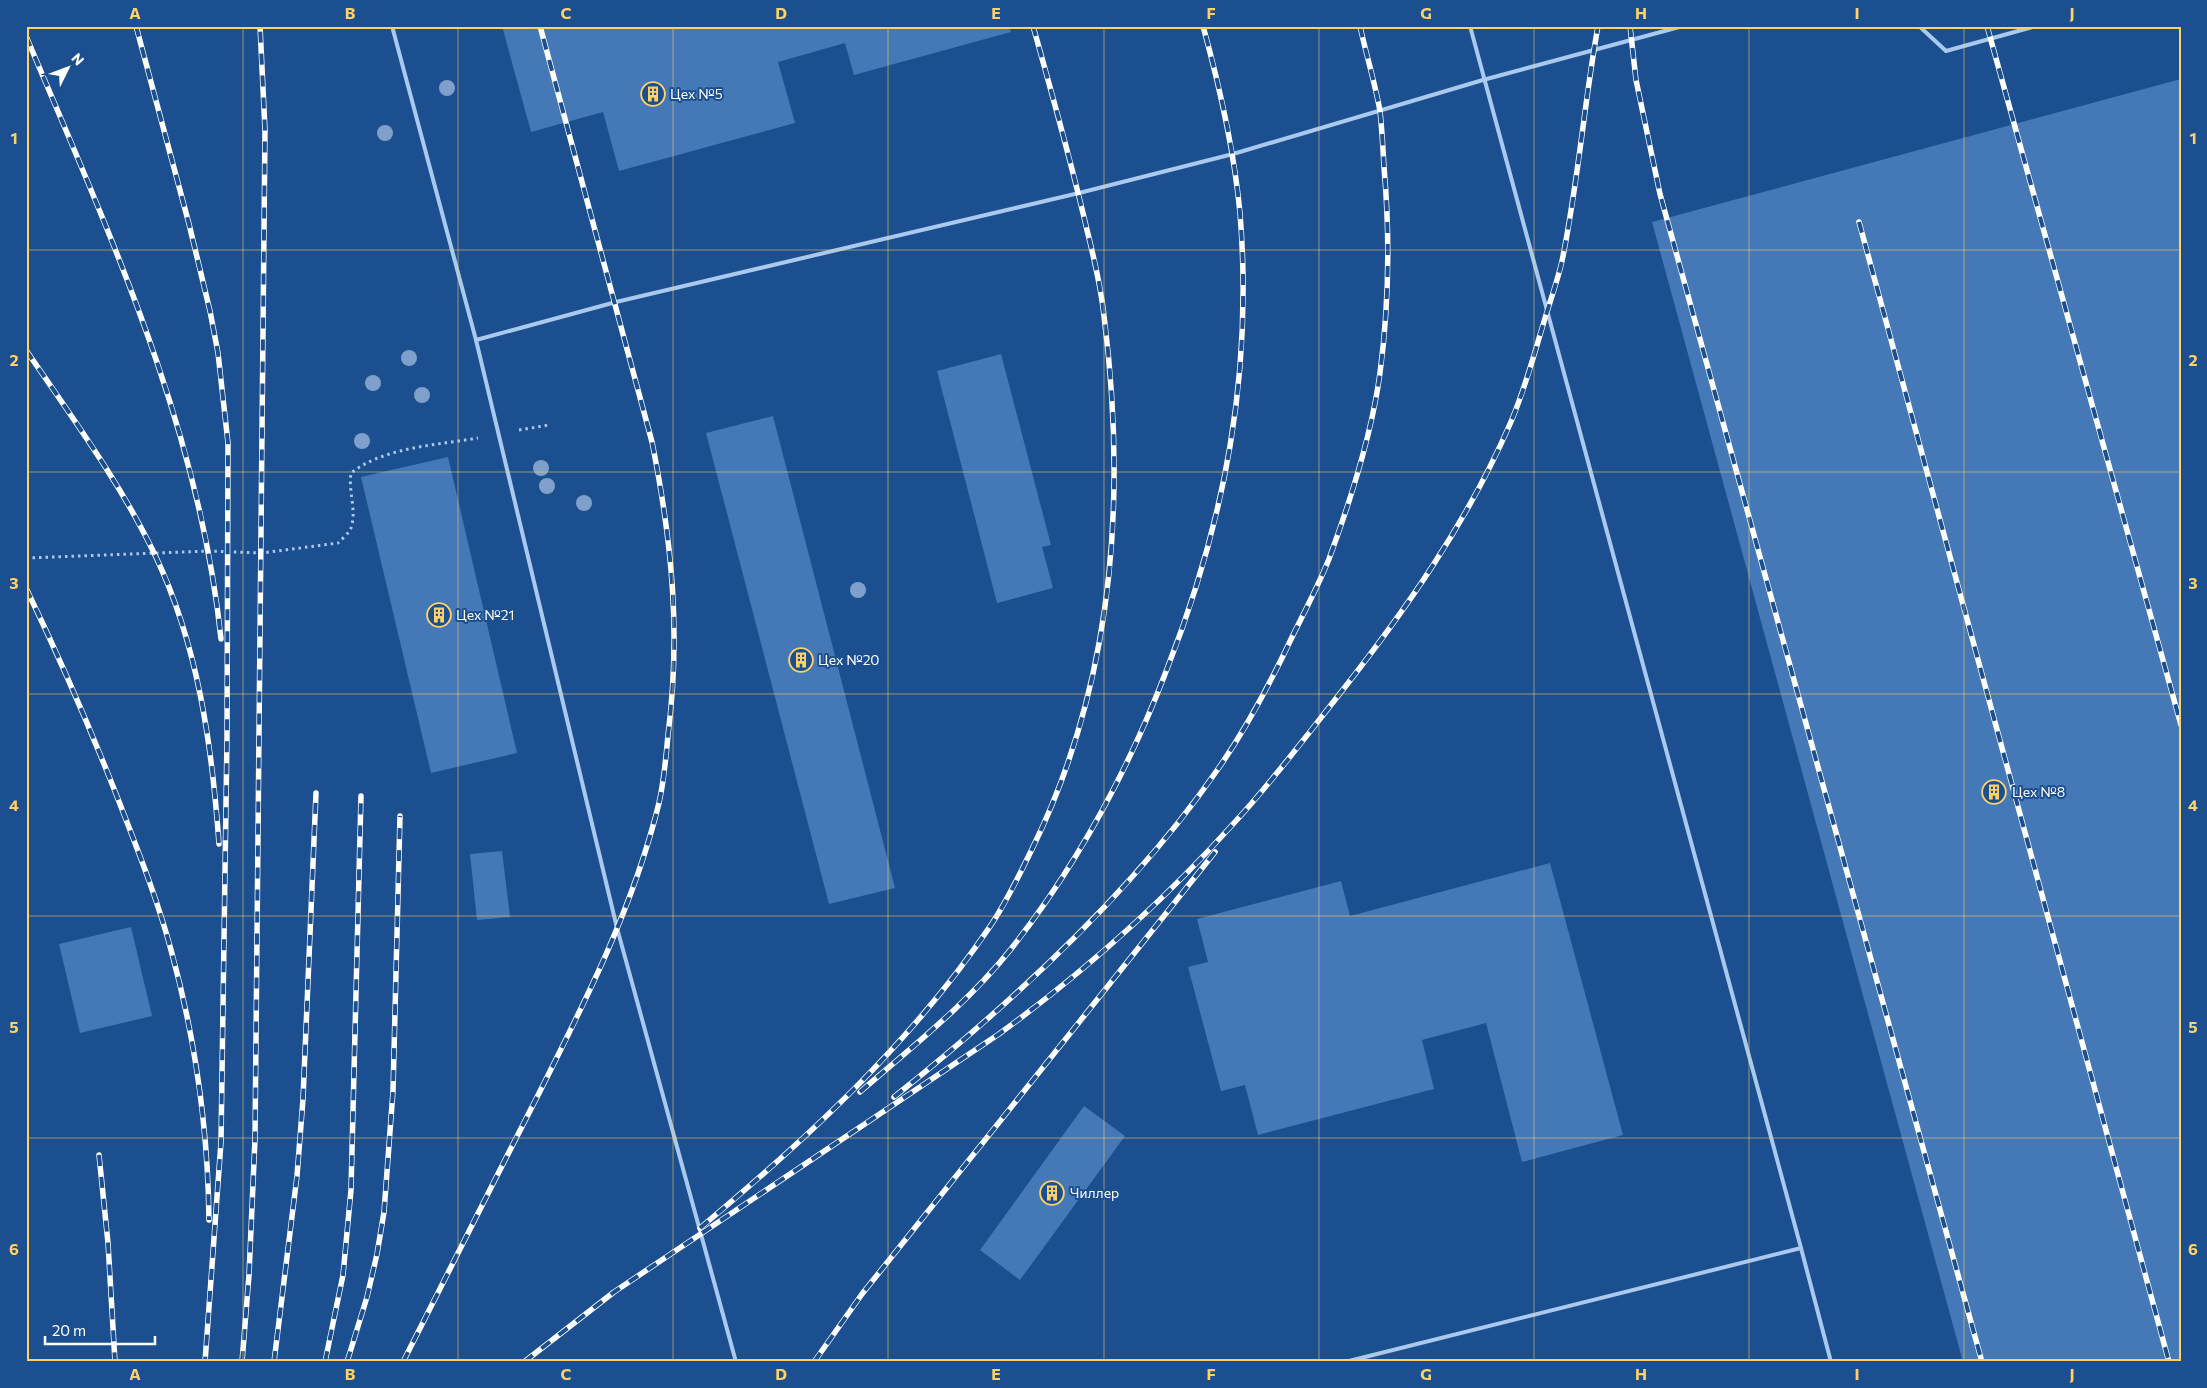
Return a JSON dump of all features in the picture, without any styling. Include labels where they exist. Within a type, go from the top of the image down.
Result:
[{"type":"lane","points":[[392,26],[476,340],[617,928],[736,1362]]},
{"type":"lane","points":[[1470,26],[1483,80],[1553,329],[1831,1362]]},
{"type":"lane","points":[[476,340],[616,302],[1079,193],[1223,156],[1483,80],[1683,26]]},
{"type":"lane","points":[[1919,26],[1946,51],[2036,26]]},
{"type":"lane","points":[[1345,1362],[1801,1248]]},
{"type":"path","points":[[26,558],[208,551],[262,554],[338,543],[351,529],[353,514],[349,486],[351,473],[364,463],[383,455],[549,424]]},
{"type":"building","name":"Цех №5","points":[[502,26],[1009,26],[1011,32],[854,75],[845,43],[778,62],[795,123],[619,171],[603,112],[531,132]]},
{"type":"building","name":"Цех №8","points":[[2181,79],[2181,1362],[1963,1362],[1652,222]]},
{"type":"building","points":[[1001,354],[1051,545],[1042,547],[1053,588],[997,603],[937,371]]},
{"type":"building","name":"Цех №20","points":[[773,416],[895,888],[829,904],[706,433]]},
{"type":"building","name":"Цех №21","points":[[448,457],[517,753],[431,773],[361,477]]},
{"type":"building","points":[[502,851],[510,917],[477,920],[470,854]]},
{"type":"building","points":[[1550,863],[1623,1135],[1522,1162],[1486,1023],[1422,1040],[1434,1089],[1258,1135],[1245,1085],[1221,1091],[1188,967],[1208,962],[1197,919],[1341,881],[1350,916]]},
{"type":"building","points":[[131,927],[152,1016],[80,1033],[59,944]]},
{"type":"building","name":"Чиллер","points":[[1084,1106],[1125,1136],[1020,1280],[980,1250]]},
{"type":"railway","points":[[136,26],[189,224],[210,311],[218,353],[228,443],[227,737],[221,1142],[205,1362]]},
{"type":"railway","points":[[242,1362],[249,1275],[255,1139],[265,130],[260,26]]},
{"type":"railway","points":[[403,1362],[552,1067],[605,956],[621,919],[648,842],[659,803],[666,761],[672,697],[674,624],[669,552],[659,479],[652,442],[540,26]]},
{"type":"railway","points":[[700,1228],[780,1159],[856,1087],[893,1049],[960,968],[997,916],[1033,847],[1060,784],[1082,720],[1097,654],[1108,588],[1113,520],[1114,452],[1111,384],[1103,305],[1095,262],[1068,153],[1033,26]]},
{"type":"railway","points":[[860,1092],[939,1024],[977,988],[1011,949],[1035,917],[1080,849],[1119,779],[1152,706],[1167,669],[1205,558],[1230,446],[1238,389],[1242,331],[1243,272],[1240,213],[1234,166],[1226,119],[1203,26]]},
{"type":"railway","points":[[894,1097],[982,1023],[1068,944],[1109,902],[1185,815],[1229,753],[1259,702],[1329,559],[1345,514],[1372,419],[1380,373],[1387,296],[1388,245],[1380,111],[1360,26]]},
{"type":"railway","points":[[524,1362],[614,1292],[999,1034],[1062,986],[1122,935],[1179,881],[1248,808],[1287,761],[1411,599],[1474,496],[1510,424],[1528,375],[1562,261],[1568,232],[1598,26]]},
{"type":"railway","points":[[1630,26],[1636,80],[1660,194],[1982,1362]]},
{"type":"railway","points":[[1987,26],[2181,725]]},
{"type":"railway","points":[[26,36],[118,256],[171,406],[193,482],[210,560],[221,639]]},
{"type":"railway","points":[[1859,222],[2169,1362]]},
{"type":"railway","points":[[26,350],[111,475],[155,555],[170,589],[182,624],[200,696],[212,770],[219,844]]},
{"type":"railway","points":[[26,588],[102,759],[144,867],[166,933],[187,1016],[199,1084],[206,1152],[209,1220]]},
{"type":"railway","points":[[274,1362],[297,1176],[303,1099],[316,793]]},
{"type":"railway","points":[[325,1362],[343,1275],[351,1190],[361,796]]},
{"type":"railway","points":[[347,1362],[367,1297],[384,1212],[393,1091],[400,816]]},
{"type":"railway","points":[[814,1362],[862,1294],[1215,852]]},
{"type":"railway","points":[[99,1155],[108,1243],[115,1362]]},
{"type":"place","name":"Цех №5","points":[[653,94]]},
{"type":"place","name":"Цех №21","points":[[439,615]]},
{"type":"place","name":"Цех №20","points":[[801,660]]},
{"type":"place","name":"Цех №8","points":[[1994,792]]},
{"type":"place","name":"Чиллер","points":[[1052,1193]]}]
